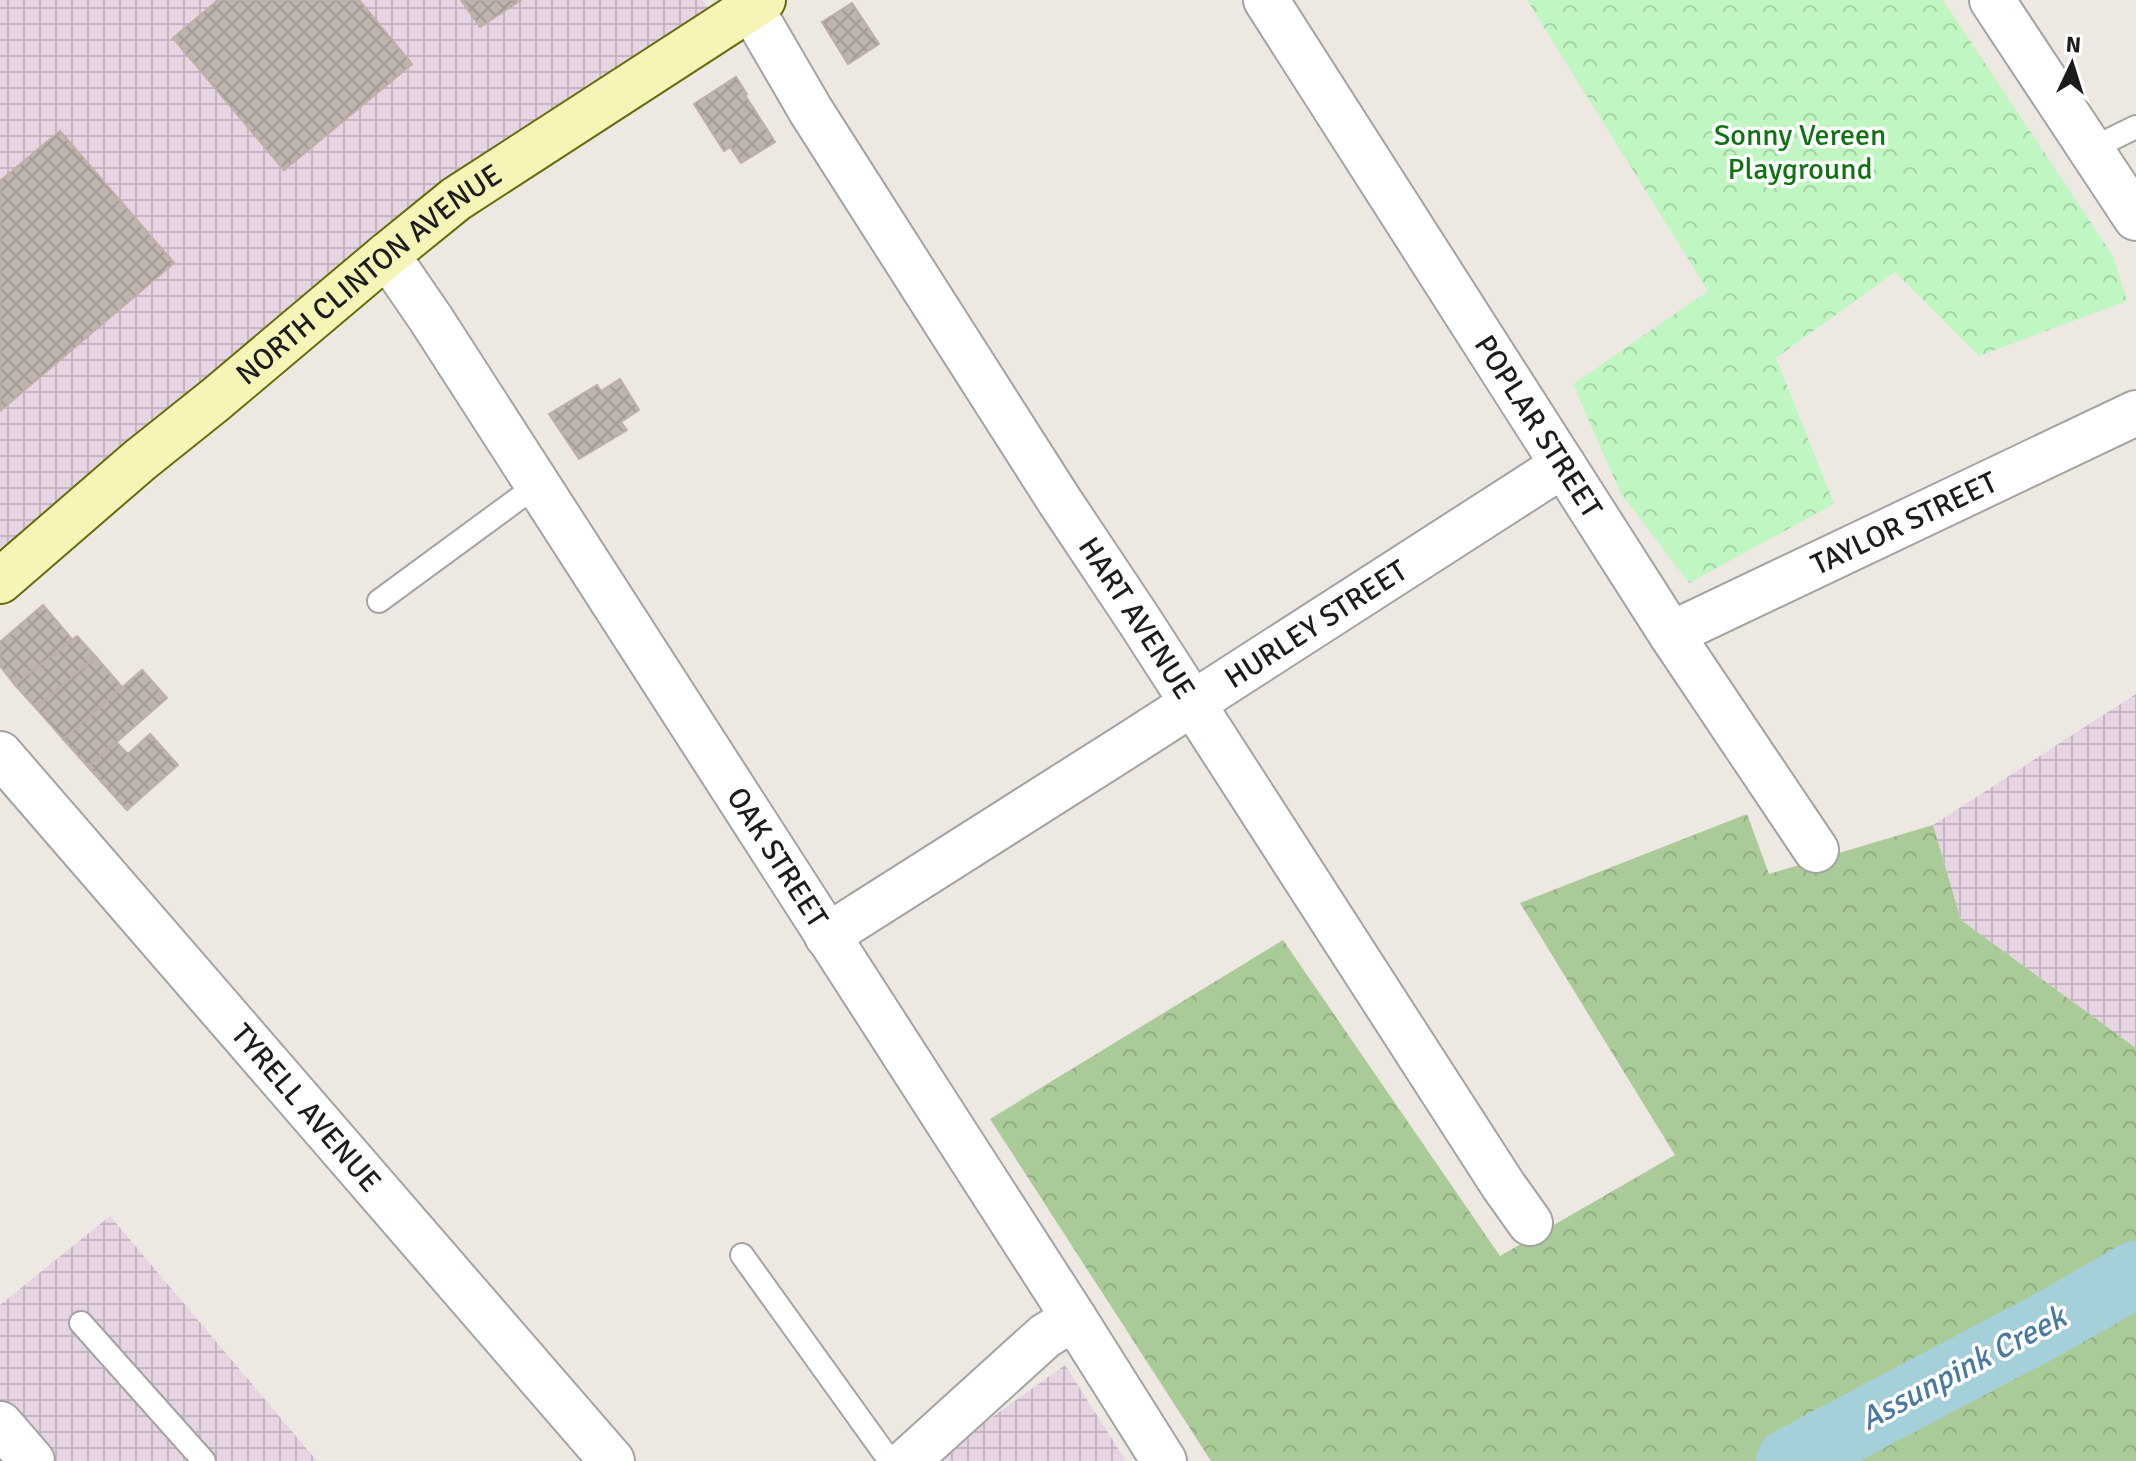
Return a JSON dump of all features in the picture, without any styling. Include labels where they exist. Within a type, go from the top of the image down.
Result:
[{"type":"street","name":"POPLAR STREET","points":[[1266,0],[1671,634],[1816,850]]},
{"type":"street","points":[[1992,0],[2136,218]]},
{"type":"street","name":"NORTH CLINTON AVENUE","points":[[0,581],[140,460],[456,199],[757,4]]},
{"type":"street","name":"HART AVENUE","points":[[757,4],[828,138],[1059,500],[1530,1223]]},
{"type":"street","name":"OAK STREET","points":[[387,255],[1164,1461]]},
{"type":"street","name":"TAYLOR STREET","points":[[1671,634],[2136,413]]},
{"type":"street","name":"HURLEY STREET","points":[[827,936],[1563,465]]},
{"type":"street","name":"TYRELL AVENUE","points":[[0,754],[612,1461]]},
{"type":"street","points":[[907,1461],[1045,1336],[1074,1318]]},
{"type":"street","points":[[0,1424],[32,1461]]},
{"type":"lane","points":[[2091,149],[2136,127]]},
{"type":"lane","points":[[379,601],[537,485]]},
{"type":"lane","points":[[742,1255],[890,1461]]},
{"type":"lane","points":[[81,1323],[199,1459]]},
{"type":"shaded area","points":[[0,0],[703,0],[712,14],[0,594]]},
{"type":"shaded area","points":[[2136,694],[2136,1048],[1961,920],[1933,825]]},
{"type":"shaded area","points":[[110,1216],[317,1461],[0,1461],[0,1305]]},
{"type":"shaded area","points":[[1065,1365],[1126,1461],[931,1461]]},
{"type":"green space","name":"Sonny Vereen Playground","points":[[1527,0],[1943,0],[2113,256],[2127,301],[1979,356],[1895,272],[1776,358],[1834,504],[1689,583],[1620,492],[1573,384],[1708,291]]},
{"type":"green space","points":[[1747,814],[1769,874],[1933,825],[1961,920],[2136,1048],[2136,1461],[1211,1461],[990,1119],[1283,940],[1500,1256],[1675,1155],[1520,903]]},
{"type":"building","points":[[218,0],[359,0],[412,64],[284,170],[173,38]]},
{"type":"building","points":[[461,0],[521,0],[480,27]]},
{"type":"building","points":[[852,3],[879,44],[848,64],[822,22]]},
{"type":"building","points":[[736,77],[775,142],[741,163],[730,147],[724,151],[694,104]]},
{"type":"building","points":[[60,131],[174,263],[0,411],[0,181]]},
{"type":"building","points":[[620,379],[639,410],[621,422],[627,430],[579,459],[549,414],[597,385],[601,391]]},
{"type":"building","points":[[43,605],[72,639],[15,685],[0,666],[0,642]]},
{"type":"building","points":[[77,636],[96,657],[36,708],[15,685]]},
{"type":"building","points":[[96,657],[122,687],[63,739],[36,708]]},
{"type":"building","points":[[142,670],[167,698],[88,767],[63,739]]},
{"type":"building","points":[[150,734],[178,765],[127,810],[88,767],[116,742],[128,754]]},
{"type":"waterway","name":"Assunpink Creek","points":[[1789,1461],[2045,1326],[2136,1274]]}]
